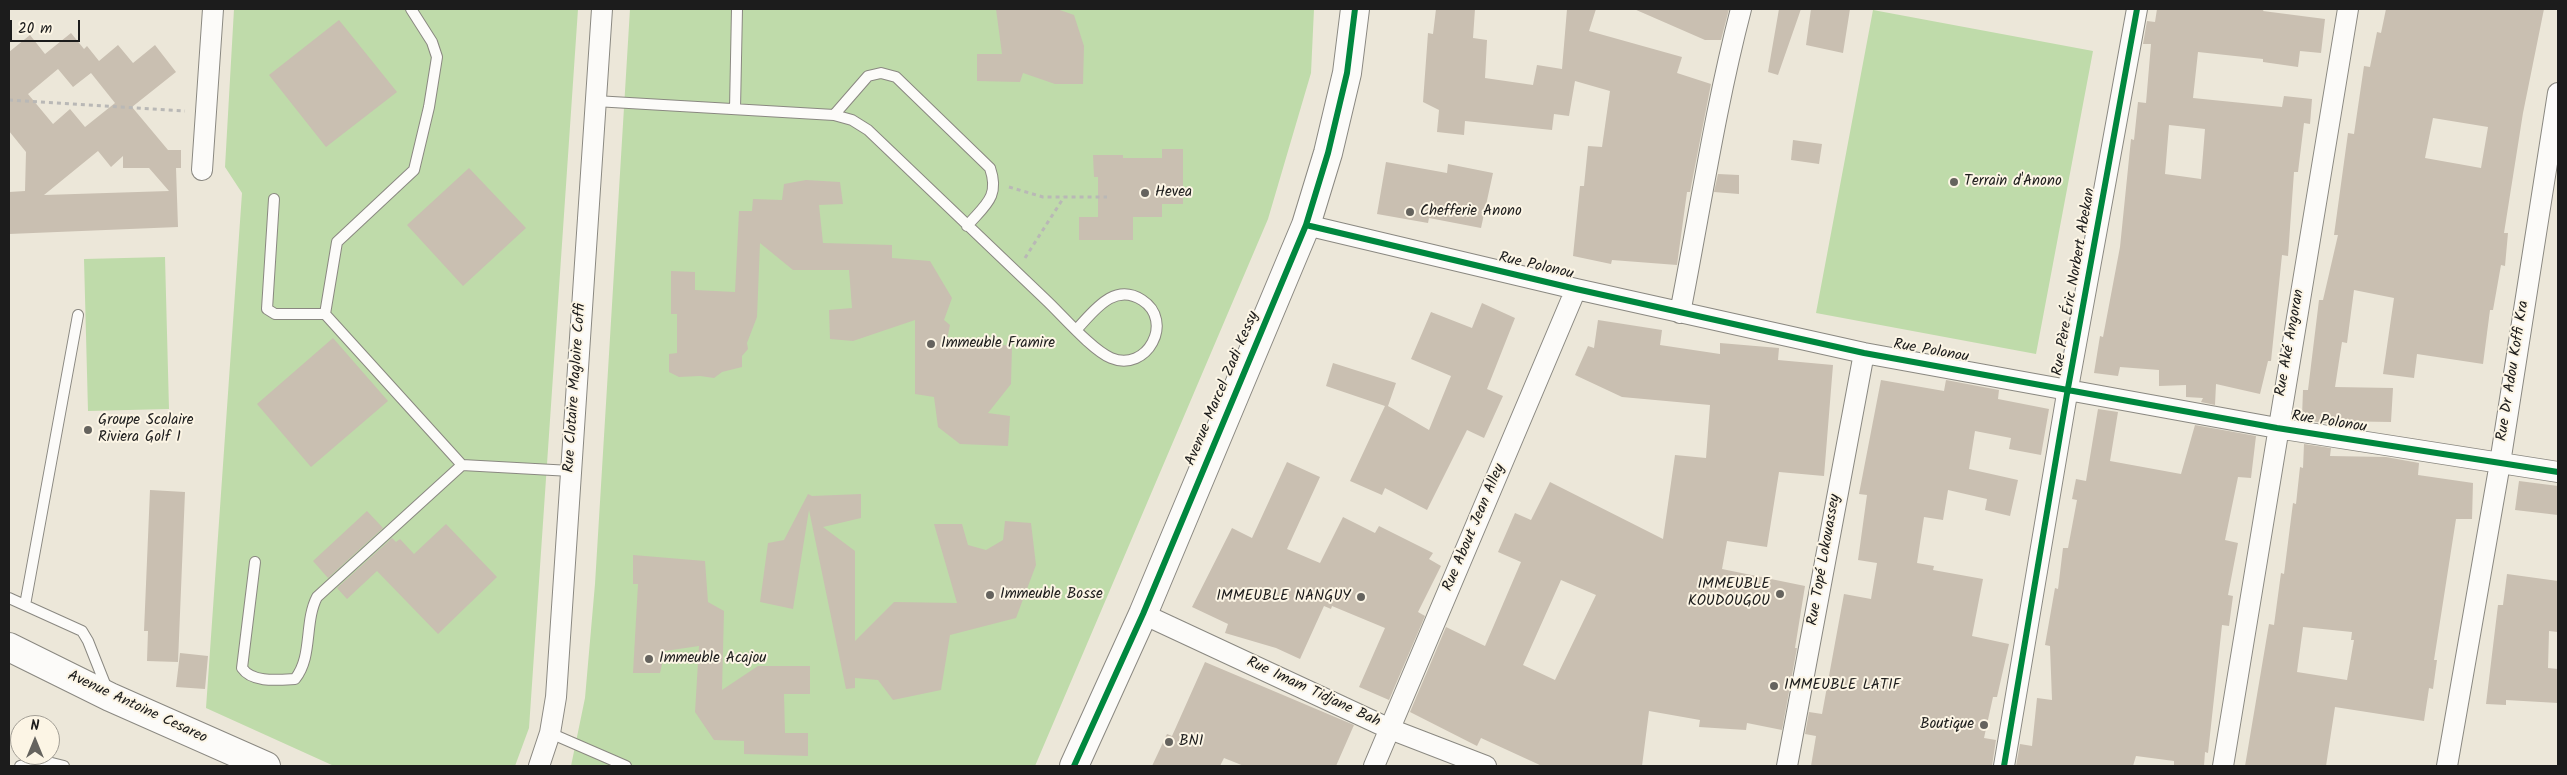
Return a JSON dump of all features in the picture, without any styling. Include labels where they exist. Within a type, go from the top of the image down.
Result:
[{"type":"street","points":[[202,170],[213,9]]},
{"type":"street","name":"Rue Clotaire Magloire Coffi","points":[[540,766],[550,733],[556,698],[602,9]]},
{"type":"street","name":"Avenue Marcel Zadi Kessy","points":[[1074,766],[1143,614],[1306,225],[1328,153],[1347,72],[1354,9]]},
{"type":"street","points":[[1680,313],[1703,195],[1706,165],[1741,9]]},
{"type":"street","name":"Rue Père Éric Norbert Abekan","points":[[2004,766],[2068,388],[2136,9]]},
{"type":"street","name":"Rue Aké Angoran","points":[[2223,766],[2277,428],[2348,9]]},
{"type":"street","name":"Rue Dr Adou Koffi Kra","points":[[2447,766],[2500,463],[2558,93]]},
{"type":"street","name":"Rue Polonou","points":[[1306,225],[1576,290],[1864,353],[2068,388],[2277,428],[2558,472]]},
{"type":"street","name":"Rue About Jean Alley","points":[[1374,766],[1576,290]]},
{"type":"street","name":"Rue Topé Lokouassey","points":[[1787,766],[1864,353]]},
{"type":"street","name":"Rue Imam Tidjane Bah","points":[[1143,614],[1390,729],[1486,766]]},
{"type":"street","name":"Avenue Antoine Cesareo","points":[[9,648],[110,698],[266,766]]},
{"type":"lane","points":[[325,314],[337,242],[414,170],[429,107],[437,57],[432,42],[411,9]]},
{"type":"lane","points":[[735,109],[737,9]]},
{"type":"lane","points":[[834,115],[868,76],[881,73],[896,77],[990,168],[994,182],[992,197],[967,226]]},
{"type":"lane","points":[[595,101],[834,115],[852,120],[868,130],[967,226],[1101,351],[1112,358],[1124,360],[1138,358],[1148,350],[1155,339],[1158,327],[1155,314],[1147,303],[1136,296],[1124,294],[1111,296],[1100,304],[1078,329]]},
{"type":"lane","points":[[274,199],[267,309],[275,314],[325,314],[462,466]]},
{"type":"lane","points":[[25,605],[78,315]]},
{"type":"lane","points":[[255,562],[242,668],[247,675],[254,678],[295,679],[302,670],[311,609],[317,596],[462,466],[571,471]]},
{"type":"lane","points":[[9,598],[82,630],[110,698]]},
{"type":"lane","points":[[550,733],[626,766]]},
{"type":"lane","points":[[20,766],[40,760],[64,766]]},
{"type":"path","points":[[9,100],[206,112]]},
{"type":"path","points":[[994,182],[1043,197],[1107,197]]},
{"type":"path","points":[[1017,272],[1064,197]]},
{"type":"green space","points":[[234,9],[578,9],[529,728],[515,766],[334,766],[206,708],[242,193],[225,167]]},
{"type":"green space","points":[[630,9],[1314,9],[1311,73],[1268,219],[1035,766],[571,766],[585,698],[595,584]]},
{"type":"green space","name":"Terrain d'Anono","points":[[1873,10],[2093,51],[2036,354],[1816,313]]},
{"type":"green space","points":[[165,257],[169,409],[88,411],[84,259]]},
{"type":"building","points":[[996,9],[1057,9],[1074,15],[1084,46],[1083,84],[1055,84],[1023,73],[1020,82],[977,81],[977,54],[1002,54]]},
{"type":"building","points":[[1436,9],[1475,9],[1473,38],[1487,40],[1485,78],[1533,85],[1537,65],[1562,69],[1567,9],[1596,9],[1589,31],[1682,57],[1677,73],[1711,84],[1690,192],[1687,192],[1677,265],[1612,260],[1611,264],[1573,256],[1580,186],[1584,186],[1588,146],[1602,147],[1610,91],[1575,81],[1569,116],[1554,114],[1552,130],[1465,121],[1464,135],[1437,132],[1439,110],[1423,102],[1428,33],[1433,34]]},
{"type":"building","points":[[1634,9],[1729,9],[1721,40],[1705,40]]},
{"type":"building","points":[[1779,9],[1801,9],[1778,75],[1768,72]]},
{"type":"building","points":[[1811,9],[1850,9],[1843,53],[1806,45]]},
{"type":"building","points":[[2157,9],[2264,9],[2263,11],[2325,19],[2321,53],[2300,51],[2298,67],[2263,62],[2263,59],[2198,52],[2193,98],[2282,107],[2284,96],[2312,99],[2310,124],[2304,123],[2298,172],[2294,172],[2288,256],[2282,255],[2271,361],[2268,361],[2260,394],[2216,384],[2215,405],[2201,402],[2203,398],[2186,397],[2186,385],[2159,386],[2159,370],[2120,367],[2118,376],[2094,373],[2100,336],[2103,337],[2120,247],[2131,139],[2134,140],[2138,102],[2146,103],[2151,44],[2143,44],[2147,21],[2155,22]],"holes":[[[2169,125],[2205,129],[2201,179],[2165,174]]]},
{"type":"building","points":[[2386,9],[2544,9],[2523,113],[2504,233],[2508,233],[2505,266],[2501,265],[2493,310],[2490,310],[2483,364],[2417,354],[2414,378],[2383,374],[2394,298],[2354,290],[2347,343],[2342,342],[2335,387],[2393,388],[2391,422],[2331,421],[2331,424],[2304,420],[2304,417],[2302,417],[2303,390],[2308,390],[2319,300],[2323,300],[2338,235],[2334,235],[2348,133],[2354,134],[2364,66],[2370,67],[2377,32],[2381,33]],"holes":[[[2433,118],[2488,127],[2481,168],[2425,158]]]},
{"type":"building","points":[[339,20],[397,92],[326,147],[269,75]]},
{"type":"building","points":[[71,33],[84,49],[87,46],[99,61],[118,45],[133,63],[155,45],[176,72],[132,107],[168,150],[181,150],[181,168],[176,168],[178,227],[9,234],[9,192],[25,191],[26,152],[9,131],[9,52],[30,35],[45,54]],"holes":[[[58,69],[73,87],[91,73],[115,103],[85,127],[70,109],[53,124],[28,94]],[[98,151],[111,167],[123,156],[123,168],[149,168],[169,191],[44,195]]]},
{"type":"building","points":[[1793,140],[1822,144],[1819,164],[1791,160]]},
{"type":"building","name":"Hevea","points":[[1162,149],[1183,149],[1183,204],[1162,204],[1162,217],[1133,217],[1133,240],[1079,240],[1079,217],[1098,217],[1098,177],[1094,177],[1093,155],[1123,155],[1123,158],[1162,158]]},
{"type":"building","points":[[1386,162],[1447,173],[1448,164],[1493,173],[1481,228],[1429,218],[1428,223],[1377,214]]},
{"type":"building","points":[[469,168],[526,228],[463,286],[407,225]]},
{"type":"building","points":[[1718,174],[1739,175],[1739,194],[1714,192]]},
{"type":"building","points":[[806,180],[840,182],[843,204],[819,205],[823,243],[892,245],[892,258],[930,261],[952,298],[944,320],[950,325],[947,340],[1012,346],[1011,384],[988,413],[1010,416],[1008,446],[960,444],[938,427],[934,397],[915,394],[915,320],[853,341],[830,339],[829,310],[852,308],[849,270],[793,270],[760,243],[757,317],[747,343],[748,349],[742,356],[742,367],[722,372],[714,378],[700,376],[679,377],[669,372],[669,354],[677,353],[677,314],[671,314],[671,271],[695,272],[695,290],[735,292],[739,211],[752,211],[753,199],[782,200],[784,184]]},
{"type":"building","points":[[1482,303],[1515,318],[1487,389],[1503,396],[1484,438],[1467,430],[1427,510],[1385,488],[1382,495],[1350,481],[1385,406],[1326,386],[1333,363],[1396,383],[1388,406],[1429,430],[1451,376],[1411,359],[1431,312],[1472,328]]},
{"type":"building","points":[[1598,320],[1662,330],[1660,345],[1720,354],[1720,343],[1779,348],[1778,360],[1833,365],[1824,476],[1779,472],[1767,547],[1727,541],[1722,569],[1805,586],[1795,648],[1797,648],[1782,730],[1747,723],[1746,730],[1699,727],[1700,720],[1649,711],[1642,766],[1542,766],[1481,738],[1477,746],[1410,712],[1446,627],[1485,646],[1521,562],[1498,552],[1515,513],[1531,520],[1550,482],[1663,539],[1675,455],[1706,458],[1710,405],[1622,397],[1575,375],[1588,346],[1594,348]],"holes":[[[1561,580],[1596,595],[1555,680],[1523,665]]]},
{"type":"building","points":[[333,338],[388,401],[311,467],[257,404]]},
{"type":"building","points":[[1881,380],[1944,391],[1946,380],[1999,390],[1998,399],[2049,409],[2041,455],[2009,449],[2011,438],[1975,431],[1969,469],[2018,480],[2010,516],[1985,510],[1987,499],[1948,490],[1943,520],[1924,517],[1917,563],[1934,566],[1933,570],[1983,579],[1972,636],[2009,644],[1997,697],[1993,697],[1984,738],[1996,740],[1992,766],[1811,766],[1816,736],[1805,734],[1809,712],[1822,714],[1844,594],[1871,599],[1877,563],[1858,560],[1867,495],[1859,494]]},
{"type":"building","points":[[2098,409],[2118,412],[2110,461],[2181,474],[2195,425],[2256,436],[2251,478],[2238,477],[2225,540],[2238,543],[2228,595],[2233,596],[2229,626],[2222,625],[2208,753],[2205,752],[2204,766],[2174,766],[2174,761],[2136,756],[2133,766],[2016,766],[2020,744],[2032,746],[2037,698],[2052,700],[2050,646],[2045,645],[2055,588],[2058,589],[2063,548],[2068,548],[2077,500],[2072,499],[2076,479],[2086,481]]},
{"type":"building","points":[[2304,444],[2331,448],[2330,456],[2386,457],[2419,463],[2418,475],[2473,483],[2472,519],[2456,519],[2434,660],[2437,660],[2433,689],[2429,688],[2424,721],[2335,707],[2326,766],[2245,766],[2269,624],[2274,625],[2281,573],[2284,574],[2293,503],[2296,504],[2300,467],[2303,468]],"holes":[[[2303,627],[2352,632],[2351,640],[2354,640],[2347,680],[2297,672]]]},
{"type":"building","points":[[1287,462],[1320,477],[1287,549],[1320,563],[1343,517],[1375,533],[1379,526],[1433,553],[1429,559],[1441,566],[1418,612],[1425,616],[1389,700],[1359,687],[1385,628],[1332,606],[1331,609],[1324,606],[1300,659],[1276,648],[1225,633],[1228,624],[1192,607],[1232,528],[1252,538]]},
{"type":"building","points":[[2519,481],[2558,486],[2558,515],[2515,510]]},
{"type":"building","points":[[150,490],[185,492],[178,662],[147,661],[148,631],[144,631]]},
{"type":"building","name":"Immeuble Bosse","points":[[808,494],[812,496],[861,494],[861,518],[823,527],[855,551],[855,641],[894,602],[957,603],[934,524],[962,524],[968,545],[986,550],[1003,540],[1005,521],[1031,523],[1036,565],[1016,618],[950,635],[941,690],[893,700],[878,680],[855,678],[855,688],[846,689],[809,510],[793,609],[760,602],[768,543],[784,540]]},
{"type":"building","points":[[367,511],[383,528],[328,578],[313,561]]},
{"type":"building","points":[[446,524],[497,577],[438,634],[377,571],[347,599],[337,588],[392,538],[396,542],[400,539],[414,554]]},
{"type":"building","name":"Immeuble Acajou","points":[[633,555],[705,561],[708,602],[724,611],[722,690],[758,666],[810,666],[810,694],[784,694],[785,733],[808,733],[808,756],[744,754],[744,741],[714,740],[695,712],[699,646],[665,651],[660,673],[633,673],[638,584],[633,584]]},
{"type":"building","points":[[2507,574],[2558,581],[2558,632],[2549,631],[2548,668],[2558,669],[2558,703],[2506,700],[2506,705],[2486,704],[2498,605],[2503,605]]},
{"type":"building","points":[[180,653],[208,656],[205,689],[176,687]]},
{"type":"building","points":[[1205,662],[1354,725],[1336,766],[1244,766],[1224,758],[1220,766],[1152,766],[1167,734],[1172,736]]},
{"type":"cycle path","points":[[1074,766],[1143,614],[1306,225],[1328,153],[1347,73],[1355,9]]},
{"type":"cycle path","points":[[2004,766],[2068,388],[2137,9]]},
{"type":"cycle path","points":[[1306,225],[1576,289],[1864,353],[2277,428],[2558,472]]},
{"type":"place","name":"Terrain d'Anono","points":[[1954,182]]},
{"type":"place","name":"Hevea","points":[[1145,193]]},
{"type":"place","name":"Chefferie Anono","points":[[1410,212]]},
{"type":"place","name":"Immeuble Framire","points":[[931,344]]},
{"type":"place","name":"Groupe Scolaire Riviera Golf 1","points":[[88,430]]},
{"type":"place","name":"IMMEUBLE KOUDOUGOU","points":[[1780,594]]},
{"type":"place","name":"Immeuble Bosse","points":[[990,595]]},
{"type":"place","name":"IMMEUBLE NANGUY","points":[[1361,597]]},
{"type":"place","name":"Immeuble Acajou","points":[[649,659]]},
{"type":"place","name":"IMMEUBLE LATIF","points":[[1774,686]]},
{"type":"place","name":"Boutique","points":[[1984,725]]},
{"type":"place","name":"BNI","points":[[1169,742]]}]
